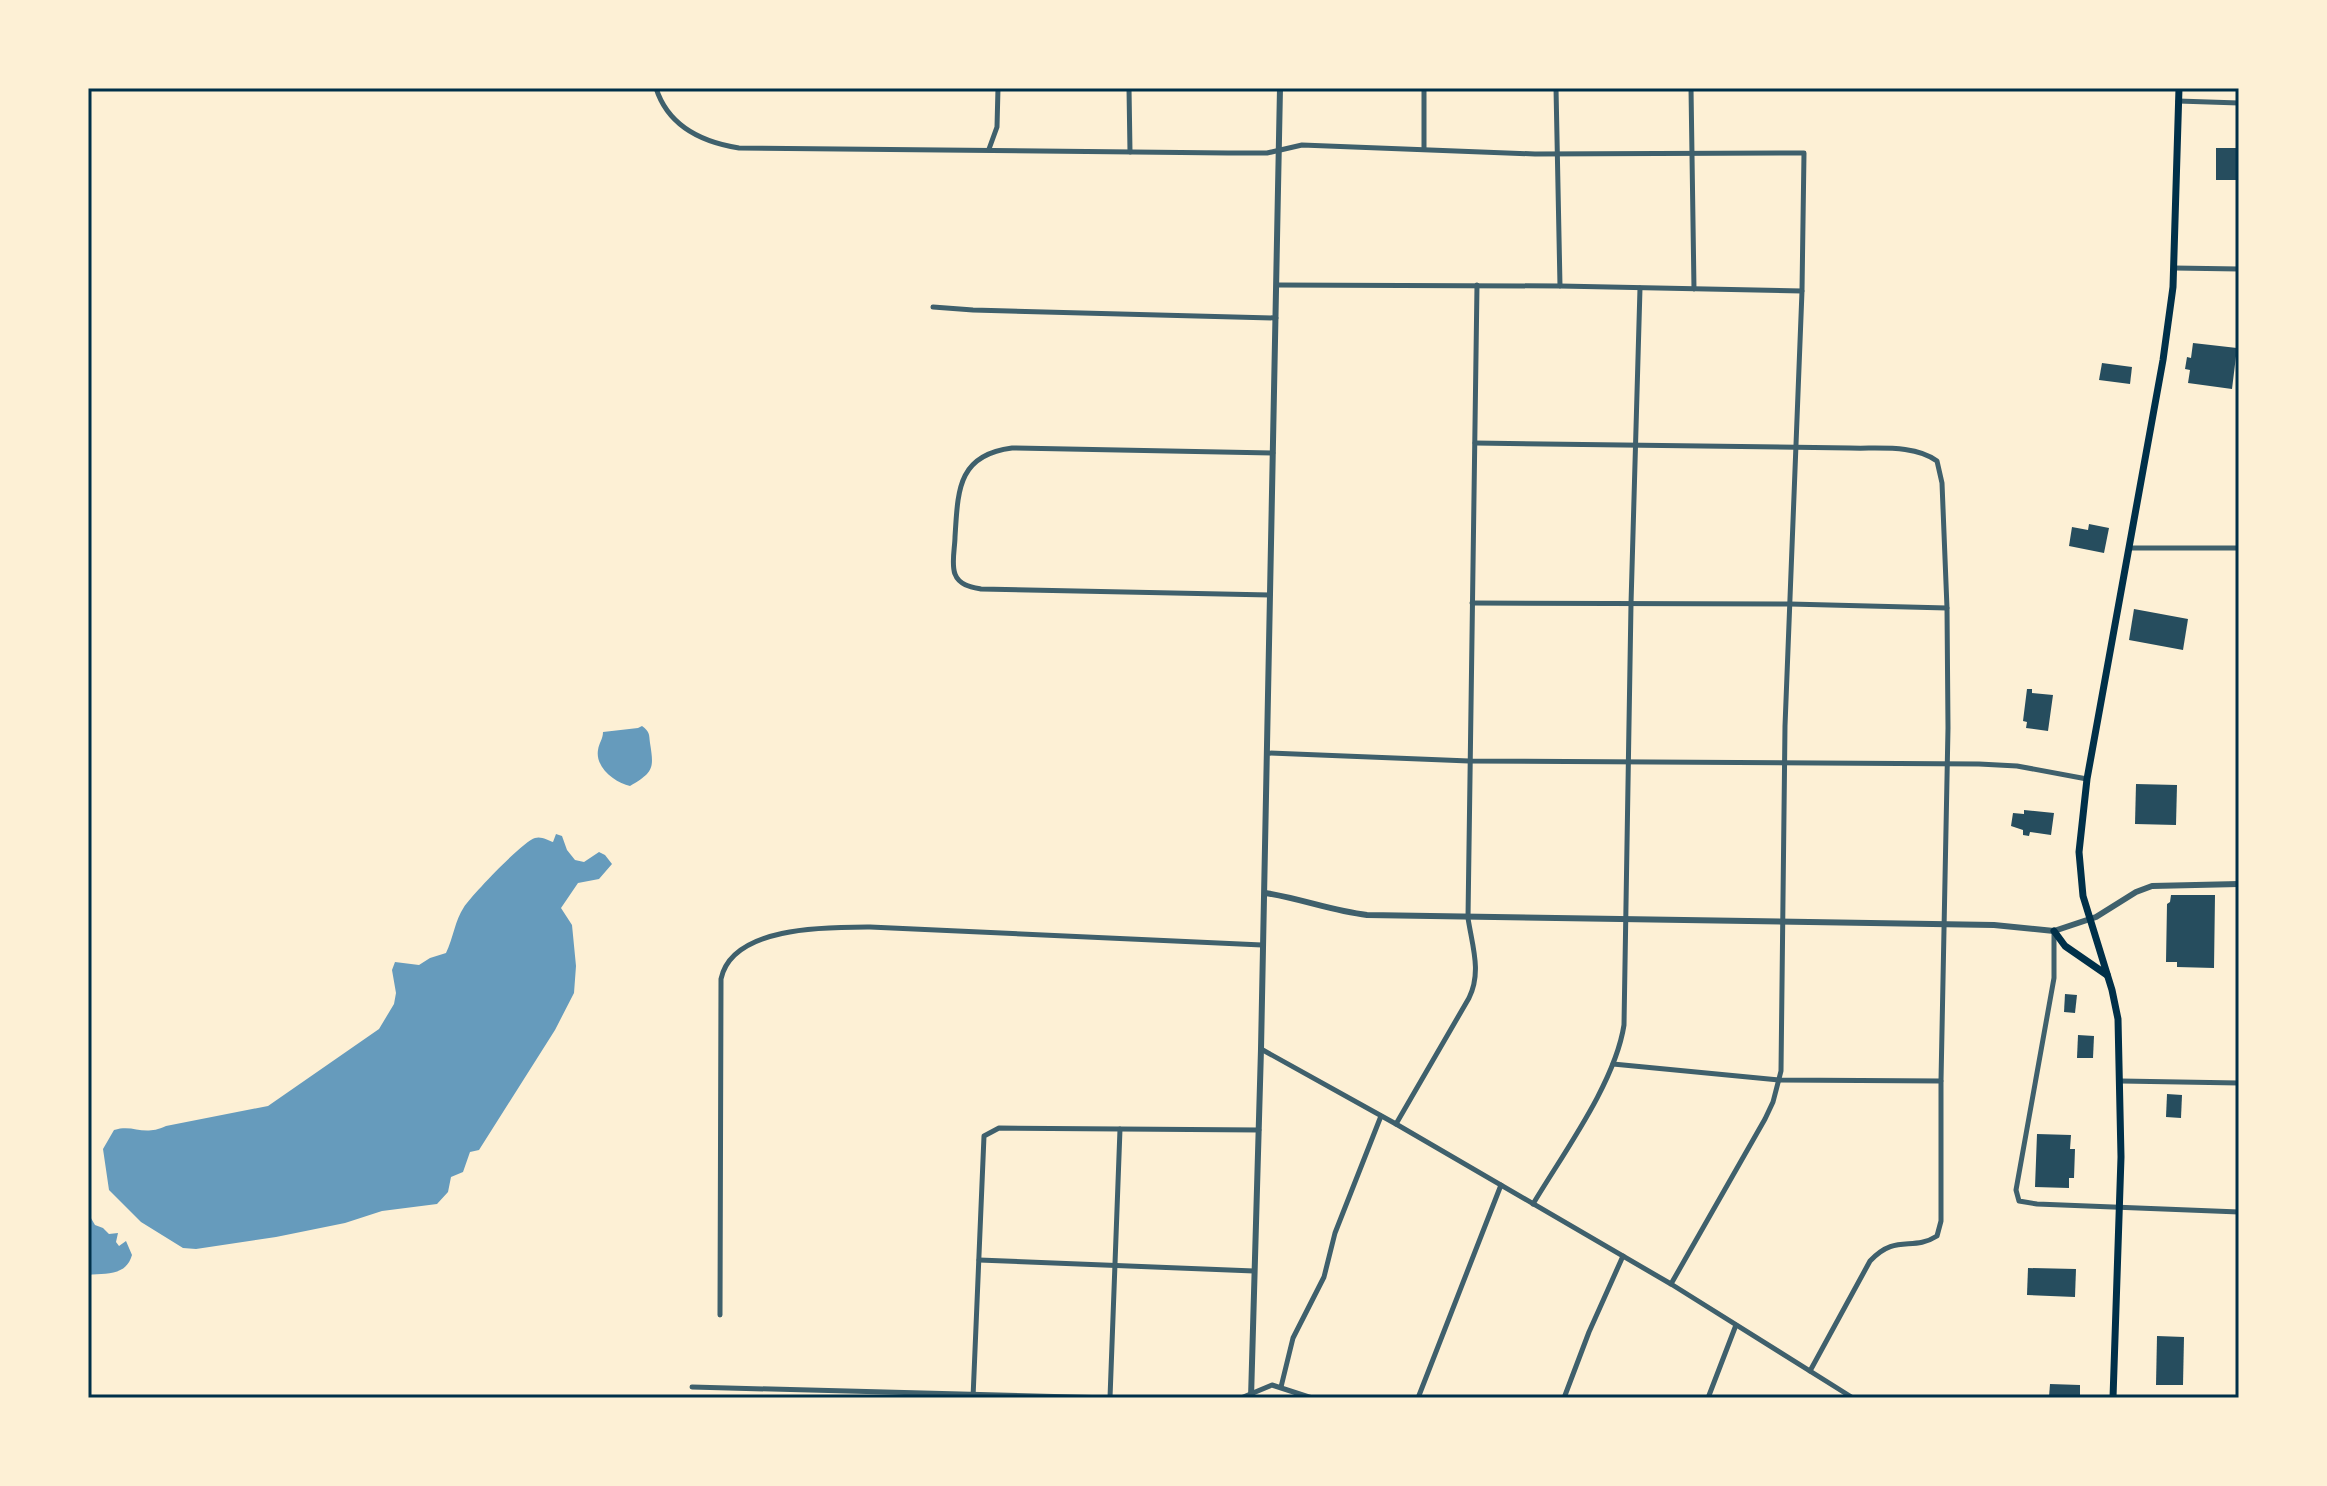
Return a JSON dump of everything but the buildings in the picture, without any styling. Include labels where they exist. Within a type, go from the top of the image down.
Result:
[{"type":"main road","points":[[2113,1398],[2121,1081],[2118,1019],[2083,896],[2079,852],[2087,779],[2163,360],[2174,268],[2179,88]]},
{"type":"main road","points":[[2054,931],[2065,946],[2107,975]]},
{"type":"street","points":[[656,88],[662,105],[677,124],[701,138],[732,146],[1267,153],[1302,145],[1556,154],[1804,153],[1785,761],[1779,1080],[1765,1119],[1671,1284]]},
{"type":"street","points":[[989,149],[997,127],[998,88]]},
{"type":"street","points":[[1129,88],[1130,152]]},
{"type":"street","points":[[1251,1395],[1265,893],[1280,88]]},
{"type":"street","points":[[1424,88],[1424,148]]},
{"type":"street","points":[[1556,88],[1560,286]]},
{"type":"street","points":[[1691,88],[1694,289]]},
{"type":"street","points":[[2178,101],[2239,103]]},
{"type":"street","points":[[2174,268],[2239,269]]},
{"type":"street","points":[[1277,285],[1802,291]]},
{"type":"street","points":[[1396,1124],[1475,986],[1477,971],[1468,918],[1477,285]]},
{"type":"street","points":[[1533,1204],[1613,1064],[1621,1045],[1624,1025],[1640,288]]},
{"type":"street","points":[[933,307],[1276,318]]},
{"type":"street","points":[[1475,443],[1912,451],[1937,461],[1942,483],[1947,608],[1941,1221],[1937,1236],[1923,1242],[1895,1243],[1878,1252],[1870,1261],[1810,1371]]},
{"type":"street","points":[[1270,595],[981,589],[962,583],[954,571],[958,490],[970,467],[998,450],[1274,453]]},
{"type":"street","points":[[2128,548],[2239,548]]},
{"type":"street","points":[[1472,603],[1947,608]]},
{"type":"street","points":[[1267,753],[1469,761],[1947,763],[2017,766],[2087,779]]},
{"type":"street","points":[[1265,893],[1343,912],[1468,918],[1994,925],[2054,931],[2089,920],[2152,886],[2239,884]]},
{"type":"street","points":[[720,1315],[721,979],[728,960],[739,949],[756,940],[840,927],[1262,945]]},
{"type":"street","points":[[2054,931],[2054,978],[2016,1190],[2019,1201],[2239,1212]]},
{"type":"street","points":[[1261,1049],[1671,1284],[1851,1397]]},
{"type":"street","points":[[1613,1064],[1779,1080],[1941,1081]]},
{"type":"street","points":[[2121,1081],[2239,1083]]},
{"type":"street","points":[[1281,1387],[1293,1338],[1324,1277],[1335,1233],[1381,1116]]},
{"type":"street","points":[[973,1396],[982,1141],[990,1131],[999,1128],[1259,1130]]},
{"type":"street","points":[[692,1387],[839,1395],[1111,1398],[1120,1129]]},
{"type":"street","points":[[1418,1398],[1501,1185]]},
{"type":"street","points":[[1564,1398],[1623,1256]]},
{"type":"street","points":[[979,1260],[1254,1271]]},
{"type":"street","points":[[1708,1398],[1736,1325]]},
{"type":"street","points":[[1241,1398],[1272,1385],[1312,1398]]},
{"type":"water","points":[[642,726],[649,735],[652,764],[644,777],[630,786],[619,782],[603,769],[598,750],[603,732]]},
{"type":"water","points":[[556,834],[562,836],[575,860],[584,862],[599,852],[612,864],[599,879],[578,883],[561,908],[572,925],[576,966],[574,993],[555,1030],[479,1150],[470,1152],[463,1172],[451,1177],[448,1192],[437,1204],[382,1211],[345,1223],[196,1249],[183,1248],[141,1222],[109,1190],[103,1149],[114,1130],[158,1129],[268,1106],[379,1029],[394,1004],[396,993],[392,970],[395,962],[419,965],[446,953],[461,912],[486,881],[529,841],[540,838],[553,842]]},
{"type":"water","points":[[88,1213],[95,1225],[109,1234],[118,1233],[116,1242],[119,1246],[126,1241],[132,1255],[125,1267],[109,1273],[88,1275]]}]
